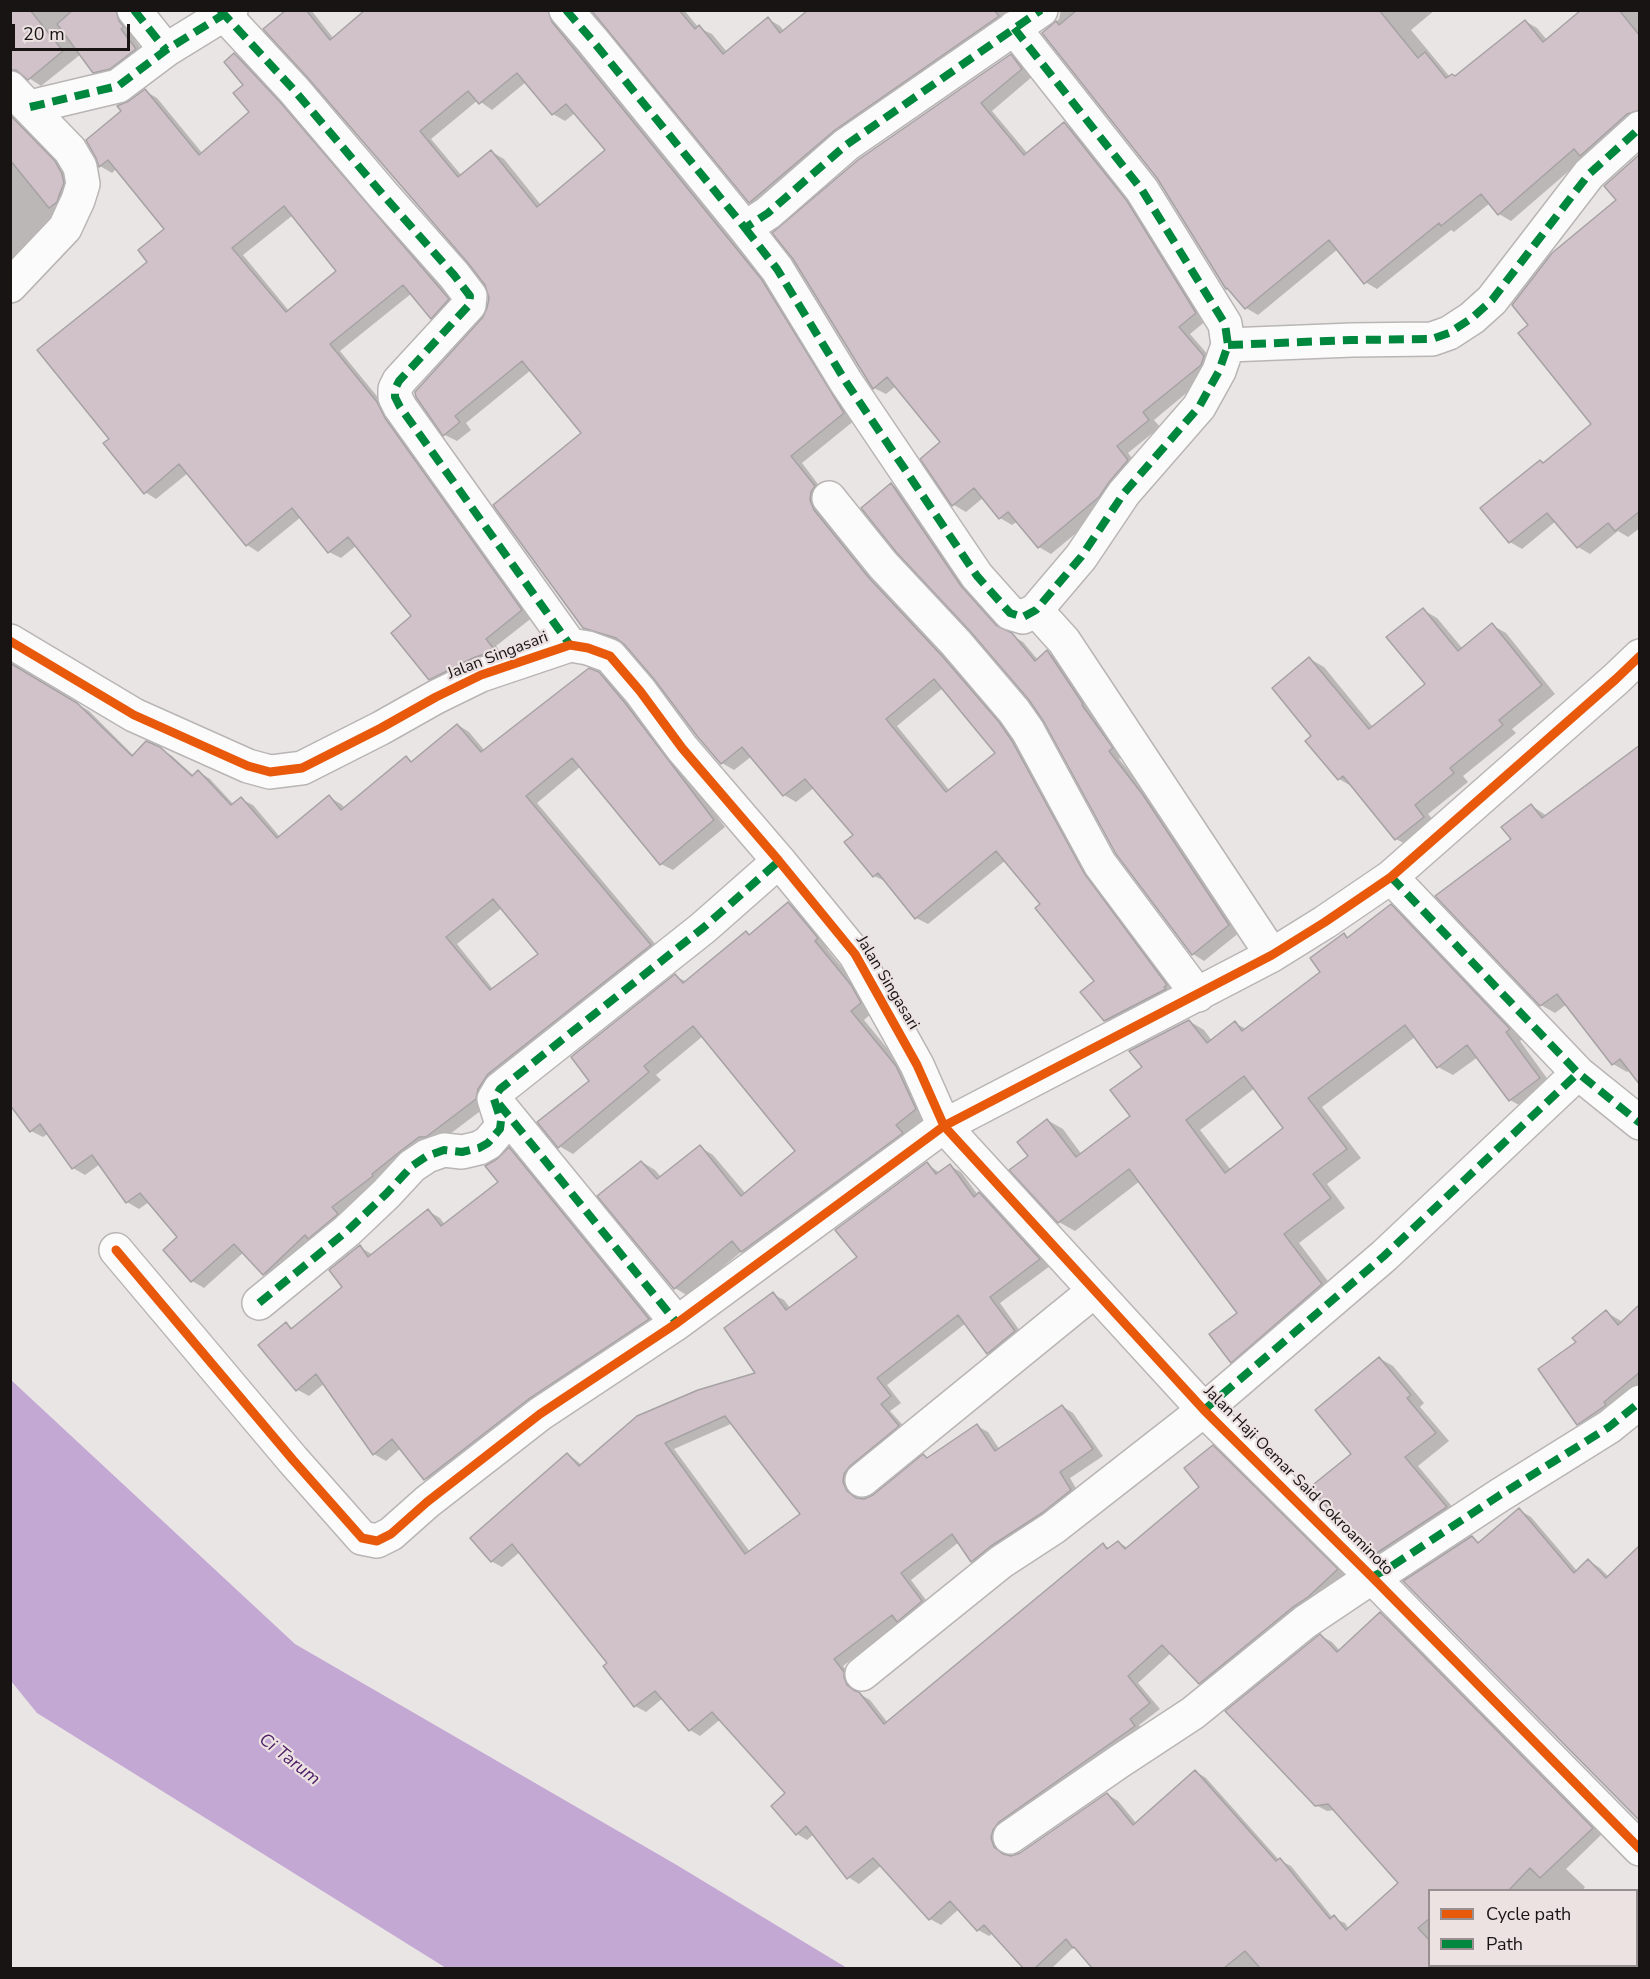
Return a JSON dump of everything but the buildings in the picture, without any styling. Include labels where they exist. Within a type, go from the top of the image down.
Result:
[{"type":"street","points":[[134,10],[166,50]]},
{"type":"street","points":[[566,10],[777,269],[846,382],[977,576],[1010,613],[1023,617],[1036,610],[1081,557],[1124,493],[1199,407],[1219,371],[1228,345],[1225,324],[1142,190],[1014,28]]},
{"type":"street","points":[[745,228],[768,213],[846,145],[1041,10]]},
{"type":"street","points":[[20,98],[118,86],[166,50],[225,12],[470,296],[469,305],[399,381],[395,389],[395,397],[570,645]]},
{"type":"street","points":[[10,286],[65,228],[83,184],[80,167],[70,150],[20,98]]},
{"type":"street","points":[[1228,345],[1432,339],[1449,333],[1472,318],[1492,300],[1589,174],[1640,128]]},
{"type":"street","points":[[829,498],[883,565],[956,643],[1014,711],[1028,731],[1100,864],[1198,995]]},
{"type":"street","points":[[1036,610],[1064,641],[1272,955]]},
{"type":"street","name":"Jalan Singasari","points":[[10,641],[134,714],[248,766],[270,772],[302,768],[481,675],[570,645],[588,648],[610,656],[640,691],[682,748],[855,954],[917,1065],[944,1126]]},
{"type":"street","points":[[116,1250],[293,1460],[362,1538],[376,1541],[391,1534],[427,1502],[540,1414],[677,1323],[944,1126],[1272,955],[1391,877],[1616,680],[1640,656]]},
{"type":"street","points":[[259,1303],[347,1231],[412,1166],[427,1156],[444,1150],[462,1152],[488,1143],[500,1129],[501,1121],[494,1099],[500,1089],[703,927],[779,861]]},
{"type":"street","points":[[1391,877],[1578,1073],[1640,1123]]},
{"type":"street","points":[[862,1674],[1001,1562],[1053,1528],[1204,1410],[1384,1256],[1578,1073]]},
{"type":"street","points":[[494,1099],[677,1323]]},
{"type":"street","name":"Jalan Haji Oemar Said Cokroaminoto","points":[[944,1126],[1204,1410],[1372,1576],[1640,1849]]},
{"type":"street","points":[[862,1480],[1094,1291]]},
{"type":"street","points":[[1010,1837],[1193,1713],[1305,1622],[1372,1576],[1398,1563],[1500,1495],[1609,1427],[1640,1402]]},
{"type":"water","name":"Ci Tarum","points":[[10,1379],[295,1644],[675,1864],[847,1968],[446,1968],[37,1713],[11,1681]]},
{"type":"marked path","points":[[134,10],[166,50]]},
{"type":"marked path","points":[[220,10],[294,90],[470,296],[469,305],[399,381],[395,389],[395,397],[570,645]]},
{"type":"marked path","points":[[30,107],[118,86],[166,50],[231,10]]},
{"type":"marked path","points":[[566,10],[745,228],[768,213],[846,145],[1041,10]]},
{"type":"marked path","points":[[745,228],[777,269],[846,382],[977,576],[1010,613],[1023,617],[1036,610],[1081,557],[1124,493],[1199,407],[1219,371],[1228,345],[1225,324],[1142,190],[1014,28]]},
{"type":"marked path","points":[[1228,345],[1432,339],[1449,333],[1472,318],[1492,300],[1589,174],[1640,128]]},
{"type":"marked path","points":[[259,1303],[347,1231],[412,1166],[427,1156],[444,1150],[462,1152],[488,1143],[500,1129],[501,1121],[494,1099],[500,1089],[703,928],[779,861]]},
{"type":"marked path","points":[[1391,877],[1578,1073],[1640,1123]]},
{"type":"marked path","points":[[1204,1410],[1384,1256],[1578,1073]]},
{"type":"marked path","points":[[499,1104],[677,1323]]},
{"type":"marked path","points":[[1372,1577],[1609,1427],[1640,1402]]},
{"type":"cycle path","points":[[10,641],[134,715],[248,766],[270,772],[302,768],[481,675],[570,645],[588,648],[610,656],[640,691],[682,748],[855,954],[917,1065],[944,1126],[1204,1410],[1640,1849]]},
{"type":"cycle path","points":[[116,1250],[293,1460],[362,1538],[377,1541],[391,1534],[427,1502],[540,1414],[677,1323],[944,1126],[1272,955],[1391,877],[1640,656]]}]
